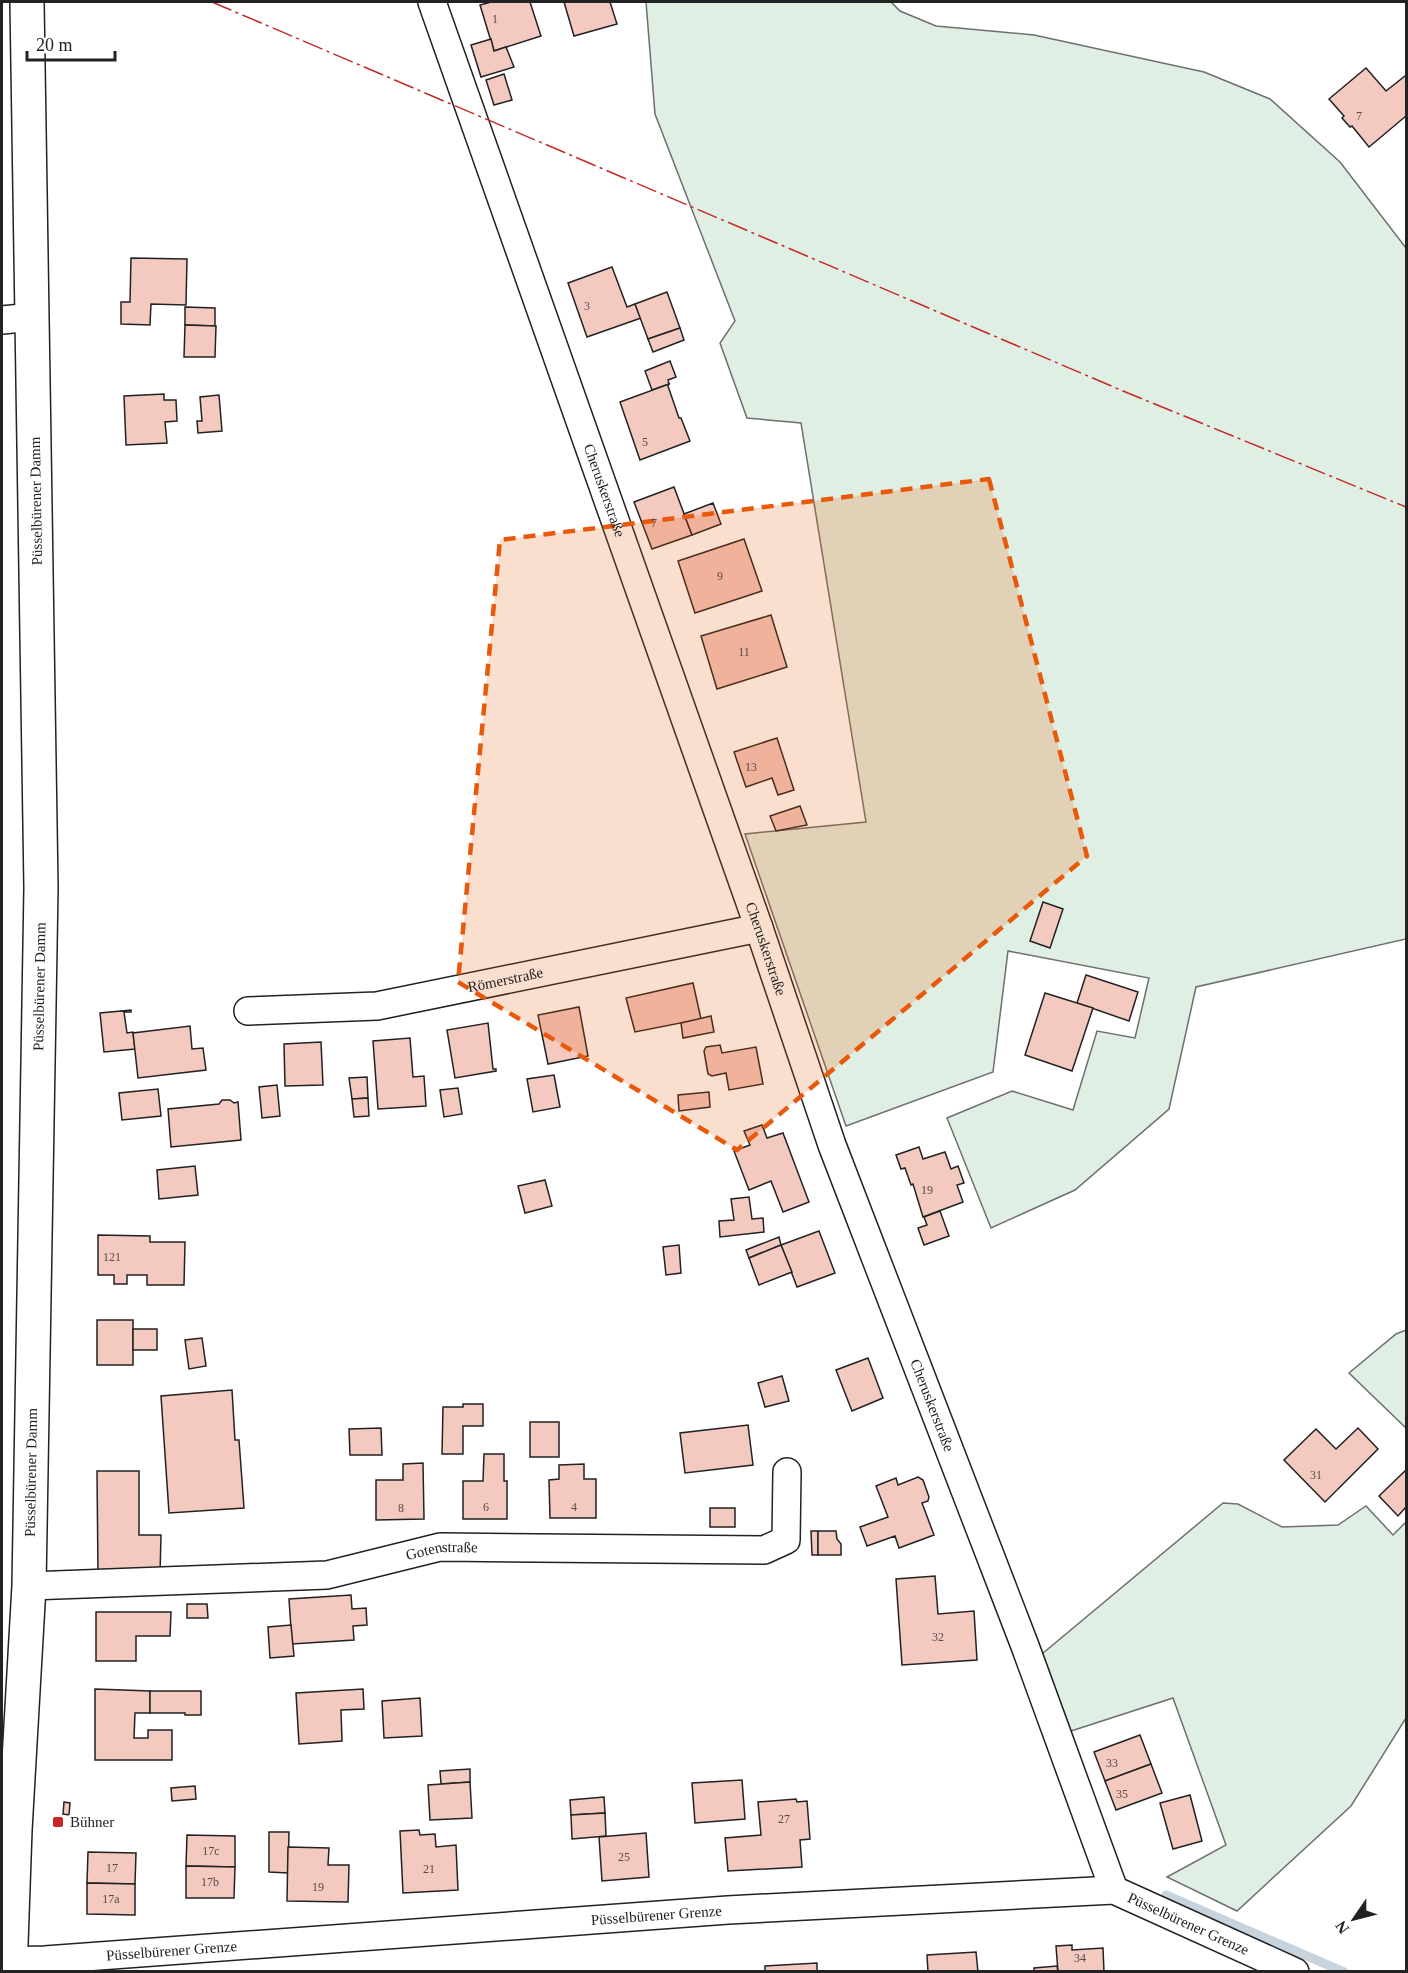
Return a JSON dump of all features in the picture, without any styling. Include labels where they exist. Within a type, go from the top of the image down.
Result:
[{"type":"main road","name":"Püsselbürener Damm","points":[[8,1965],[29,1586],[41,888],[17,318],[27,2]]},
{"type":"street","name":"Cheruskerstraße","points":[[432,2],[759,928],[832,1145],[1025,1646],[1114,1890]]},
{"type":"street","name":"Römerstraße","points":[[248,1011],[377,1006],[759,928]]},
{"type":"street","name":"Gotenstraße","points":[[29,1586],[327,1575],[440,1547],[764,1550],[786,1540],[787,1472]]},
{"type":"street","name":"Püsselbürener Grenze","points":[[8,1965],[728,1910],[1114,1890],[1295,1971]]},
{"type":"highlighted area","points":[[989,479],[1087,856],[737,1150],[458,982],[500,540]]},
{"type":"green space","points":[[646,2],[891,2],[900,11],[936,26],[1034,35],[1204,72],[1270,99],[1340,162],[1406,248],[1406,939],[1196,987],[1169,1109],[1075,1190],[991,1228],[947,1118],[1012,1091],[1073,1110],[1097,1031],[1135,1038],[1149,978],[1008,951],[993,1072],[846,1126],[745,834],[866,822],[801,423],[747,418],[720,343],[735,321],[655,114]]},
{"type":"green space","points":[[1406,1330],[1406,1428],[1349,1373],[1396,1334]]},
{"type":"green space","points":[[1223,1503],[1238,1504],[1282,1527],[1338,1525],[1366,1506],[1393,1535],[1406,1522],[1406,1718],[1351,1806],[1237,1911],[1167,1877],[1226,1845],[1173,1698],[1071,1731],[1042,1654]]},
{"type":"building","points":[[491,2],[530,2],[541,36],[494,51],[480,5]]},
{"type":"building","points":[[564,2],[610,2],[617,24],[574,36]]},
{"type":"building","points":[[491,39],[494,51],[506,47],[514,67],[481,77],[471,45]]},
{"type":"building","points":[[1366,68],[1386,91],[1406,77],[1406,116],[1369,147],[1352,126],[1350,127],[1342,118],[1344,116],[1329,99]]},
{"type":"building","points":[[504,74],[512,100],[494,105],[486,80]]},
{"type":"building","points":[[131,258],[187,259],[186,305],[151,304],[150,325],[121,324],[121,302],[130,302]]},
{"type":"building","points":[[612,267],[627,307],[635,304],[641,318],[587,337],[568,283]]},
{"type":"building","points":[[667,292],[680,328],[648,339],[635,304]]},
{"type":"building","points":[[185,307],[215,308],[215,326],[185,325]]},
{"type":"building","points":[[185,325],[216,326],[215,357],[184,357]]},
{"type":"building","points":[[680,328],[684,340],[653,352],[648,339]]},
{"type":"building","points":[[670,361],[676,377],[668,380],[669,384],[652,390],[645,371]]},
{"type":"building","points":[[669,384],[679,418],[681,418],[690,441],[640,460],[620,402]]},
{"type":"building","points":[[164,394],[164,400],[176,400],[177,421],[165,422],[167,443],[126,445],[124,396]]},
{"type":"building","points":[[219,395],[222,431],[198,433],[197,421],[202,421],[200,397]]},
{"type":"building","points":[[674,487],[692,535],[652,549],[634,502]]},
{"type":"building","points":[[713,503],[721,524],[692,535],[684,514]]},
{"type":"building","points":[[744,539],[762,591],[695,613],[678,561]]},
{"type":"building","points":[[771,615],[787,667],[717,689],[701,636]]},
{"type":"building","points":[[777,738],[794,790],[778,795],[772,778],[746,787],[734,752]]},
{"type":"building","points":[[800,806],[807,825],[776,831],[770,816]]},
{"type":"building","points":[[1043,902],[1063,909],[1050,948],[1030,941]]},
{"type":"building","points":[[1086,975],[1138,992],[1129,1021],[1077,1003]]},
{"type":"building","points":[[693,983],[701,1019],[635,1032],[626,998]]},
{"type":"building","points":[[1045,993],[1093,1008],[1072,1071],[1025,1055]]},
{"type":"building","points":[[579,1007],[588,1056],[548,1064],[538,1015]]},
{"type":"building","points":[[131,1010],[131,1012],[124,1012],[127,1033],[133,1032],[135,1049],[104,1052],[100,1013]]},
{"type":"building","points":[[711,1016],[714,1032],[683,1038],[681,1023]]},
{"type":"building","points":[[488,1023],[493,1069],[496,1071],[455,1078],[447,1030]]},
{"type":"building","points":[[190,1026],[192,1049],[203,1048],[206,1070],[138,1078],[133,1033]]},
{"type":"building","points":[[410,1038],[413,1077],[424,1076],[426,1106],[378,1109],[373,1041]]},
{"type":"building","points":[[321,1042],[323,1085],[285,1086],[284,1044]]},
{"type":"building","points":[[720,1045],[722,1053],[756,1047],[763,1084],[729,1090],[726,1073],[712,1076],[708,1074],[704,1051],[706,1047]]},
{"type":"building","points":[[554,1075],[560,1107],[533,1112],[527,1079]]},
{"type":"building","points":[[367,1077],[368,1098],[352,1099],[349,1078]]},
{"type":"building","points":[[277,1085],[280,1116],[262,1118],[259,1087]]},
{"type":"building","points":[[458,1088],[462,1114],[444,1117],[440,1090]]},
{"type":"building","points":[[158,1089],[161,1116],[122,1120],[119,1093]]},
{"type":"building","points":[[709,1092],[710,1107],[679,1111],[678,1095]]},
{"type":"building","points":[[368,1098],[369,1116],[354,1117],[352,1099]]},
{"type":"building","points":[[222,1100],[238,1102],[241,1140],[171,1147],[168,1109],[219,1104]]},
{"type":"building","points":[[762,1125],[767,1138],[783,1133],[809,1202],[783,1212],[771,1181],[749,1190],[734,1151],[750,1145],[744,1131]]},
{"type":"building","points":[[919,1147],[923,1159],[945,1152],[951,1169],[958,1166],[964,1183],[957,1185],[963,1202],[923,1217],[913,1184],[911,1185],[905,1168],[901,1169],[896,1155]]},
{"type":"building","points":[[195,1166],[198,1195],[159,1199],[157,1170]]},
{"type":"building","points":[[545,1180],[552,1206],[525,1213],[518,1186]]},
{"type":"building","points":[[749,1197],[752,1219],[763,1218],[764,1232],[720,1237],[719,1221],[734,1220],[731,1199]]},
{"type":"building","points":[[940,1211],[949,1236],[924,1245],[918,1228],[927,1225],[924,1217]]},
{"type":"building","points":[[819,1231],[835,1273],[797,1287],[781,1245]]},
{"type":"building","points":[[98,1235],[150,1236],[150,1242],[185,1242],[184,1285],[147,1285],[147,1275],[127,1275],[127,1284],[114,1284],[114,1275],[98,1275]]},
{"type":"building","points":[[779,1237],[781,1245],[749,1258],[746,1250]]},
{"type":"building","points":[[679,1245],[681,1273],[666,1275],[663,1247]]},
{"type":"building","points":[[781,1245],[792,1272],[759,1285],[749,1258]]},
{"type":"building","points":[[97,1320],[133,1320],[133,1365],[97,1365]]},
{"type":"building","points":[[133,1329],[157,1329],[157,1350],[133,1350]]},
{"type":"building","points":[[202,1338],[206,1366],[189,1369],[185,1340]]},
{"type":"building","points":[[868,1358],[883,1398],[852,1411],[836,1370]]},
{"type":"building","points":[[782,1376],[789,1401],[765,1407],[758,1383]]},
{"type":"building","points":[[232,1390],[235,1440],[239,1440],[244,1508],[169,1513],[161,1396]]},
{"type":"building","points":[[463,1404],[483,1404],[483,1426],[463,1426],[463,1454],[442,1454],[443,1407],[463,1407]]},
{"type":"building","points":[[530,1422],[559,1422],[559,1457],[530,1457]]},
{"type":"building","points":[[748,1425],[753,1465],[685,1473],[680,1433]]},
{"type":"building","points":[[381,1428],[382,1455],[350,1455],[349,1429]]},
{"type":"building","points":[[1358,1428],[1378,1449],[1325,1502],[1284,1460],[1316,1429],[1336,1449]]},
{"type":"building","points":[[484,1454],[504,1454],[507,1519],[463,1519],[463,1481],[483,1481]]},
{"type":"building","points":[[423,1463],[424,1519],[376,1520],[376,1480],[403,1480],[403,1464]]},
{"type":"building","points":[[584,1464],[584,1479],[596,1479],[596,1518],[550,1518],[549,1480],[559,1479],[559,1465]]},
{"type":"building","points":[[1406,1470],[1406,1507],[1398,1516],[1379,1496]]},
{"type":"building","points":[[97,1471],[139,1471],[139,1535],[161,1535],[160,1575],[98,1575]]},
{"type":"building","points":[[918,1477],[923,1480],[929,1497],[928,1501],[922,1503],[934,1535],[899,1548],[895,1536],[867,1546],[860,1527],[888,1517],[876,1486],[896,1478],[898,1485]]},
{"type":"building","points":[[710,1508],[735,1508],[735,1527],[710,1527]]},
{"type":"building","points":[[811,1531],[818,1531],[818,1555],[812,1555]]},
{"type":"building","points":[[818,1531],[836,1531],[837,1539],[841,1544],[841,1555],[818,1555]]},
{"type":"building","points":[[935,1576],[938,1614],[974,1611],[977,1660],[902,1665],[896,1579]]},
{"type":"building","points":[[351,1595],[352,1609],[366,1608],[367,1625],[353,1626],[354,1640],[292,1644],[289,1599]]},
{"type":"building","points":[[187,1604],[207,1604],[208,1618],[187,1618]]},
{"type":"building","points":[[96,1612],[171,1612],[170,1636],[136,1636],[136,1661],[96,1661]]},
{"type":"building","points":[[291,1625],[294,1656],[270,1658],[268,1627]]},
{"type":"building","points":[[95,1689],[150,1691],[150,1713],[135,1713],[134,1738],[148,1738],[148,1730],[172,1730],[172,1760],[95,1760]]},
{"type":"building","points":[[363,1689],[364,1709],[341,1710],[342,1741],[299,1744],[296,1693]]},
{"type":"building","points":[[150,1691],[201,1691],[201,1715],[150,1713]]},
{"type":"building","points":[[420,1698],[422,1736],[384,1738],[382,1701]]},
{"type":"building","points":[[1140,1735],[1151,1764],[1105,1781],[1094,1752]]},
{"type":"building","points":[[1151,1764],[1162,1793],[1116,1810],[1105,1781]]},
{"type":"building","points":[[470,1769],[470,1782],[441,1784],[440,1771]]},
{"type":"building","points":[[742,1780],[745,1819],[695,1823],[692,1783]]},
{"type":"building","points":[[470,1782],[472,1818],[430,1820],[428,1785]]},
{"type":"building","points":[[195,1786],[196,1799],[172,1801],[171,1788]]},
{"type":"building","points":[[1190,1795],[1202,1841],[1173,1849],[1160,1803]]},
{"type":"building","points":[[604,1797],[605,1813],[571,1815],[570,1800]]},
{"type":"building","points":[[796,1799],[797,1802],[807,1801],[810,1839],[800,1840],[802,1867],[728,1871],[725,1838],[761,1835],[758,1802]]},
{"type":"building","points":[[64,1802],[70,1803],[69,1815],[63,1814]]},
{"type":"building","points":[[605,1813],[606,1836],[572,1839],[571,1815]]},
{"type":"building","points":[[419,1830],[420,1835],[435,1834],[436,1847],[456,1845],[458,1890],[403,1893],[400,1831]]},
{"type":"building","points":[[269,1832],[289,1832],[288,1873],[269,1872]]},
{"type":"building","points":[[646,1833],[649,1877],[602,1881],[599,1837]]},
{"type":"building","points":[[187,1835],[235,1836],[235,1867],[186,1866]]},
{"type":"building","points":[[288,1847],[329,1848],[328,1865],[349,1865],[348,1902],[287,1901]]},
{"type":"building","points":[[88,1852],[136,1853],[135,1884],[87,1883]]},
{"type":"building","points":[[186,1866],[235,1867],[234,1898],[186,1898]]},
{"type":"building","points":[[87,1883],[135,1884],[135,1915],[87,1914]]},
{"type":"building","points":[[1072,1945],[1072,1950],[1103,1948],[1104,1972],[1058,1972],[1056,1946]]},
{"type":"building","points":[[976,1952],[978,1972],[928,1972],[927,1955]]},
{"type":"building","points":[[817,1963],[817,1972],[765,1972],[765,1966]]},
{"type":"building","points":[[1057,1966],[1058,1972],[1034,1972],[1034,1968]]},
{"type":"waterway","points":[[1166,1895],[1344,1972]]},
{"type":"power","points":[[212,2],[1123,391],[1406,507]]},
{"type":"place","name":"Bühner","points":[[58,1822]]}]
